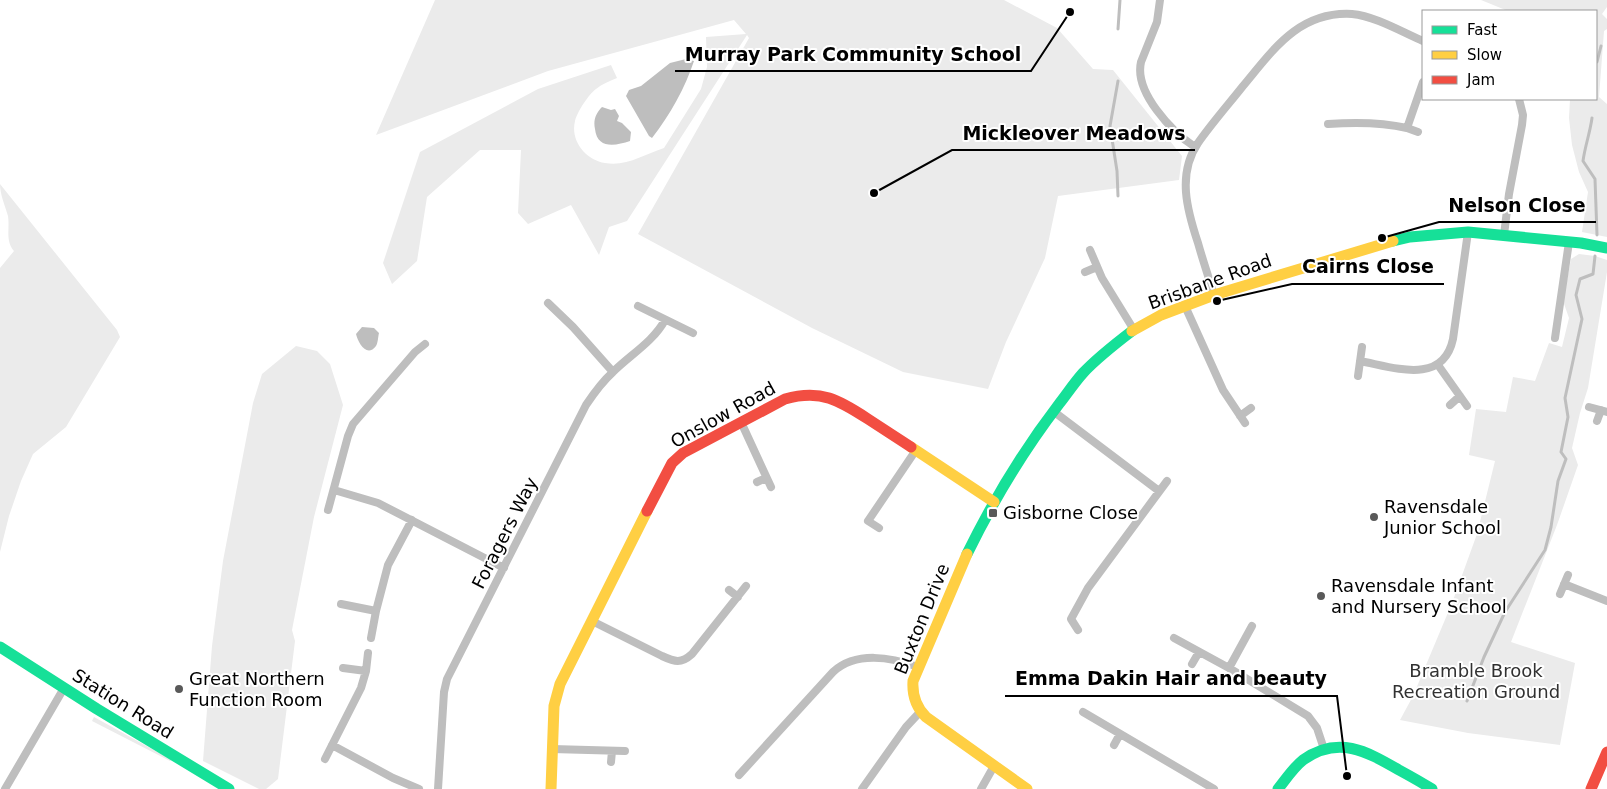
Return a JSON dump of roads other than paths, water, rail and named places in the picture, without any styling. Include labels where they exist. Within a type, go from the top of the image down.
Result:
[{"type":"street","points":[[1160,0],[1157,22],[1140,67],[1141,80],[1147,95],[1160,113],[1181,138],[1195,147]]},
{"type":"street","points":[[1214,295],[1186,201],[1187,170],[1195,147],[1272,51],[1292,31],[1306,23],[1325,17],[1345,14],[1359,15],[1376,20],[1422,41]]},
{"type":"street","points":[[1407,128],[1422,85]]},
{"type":"street","points":[[1504,235],[1508,194],[1522,125],[1523,115],[1519,100]]},
{"type":"street","points":[[1328,124],[1378,123],[1418,132]]},
{"type":"street","points":[[1360,361],[1419,370],[1430,368],[1444,360],[1451,346],[1468,232]]},
{"type":"street","name":"Brisbane Road","points":[[994,502],[1021,456],[1082,374],[1104,352],[1134,330],[1161,315],[1214,295],[1385,243],[1428,234],[1468,232],[1569,242],[1607,248]]},
{"type":"street","points":[[1555,338],[1569,242]]},
{"type":"street","points":[[1090,250],[1110,294],[1134,330]]},
{"type":"street","points":[[1085,272],[1097,267]]},
{"type":"street","points":[[548,303],[573,327],[613,372]]},
{"type":"street","points":[[638,306],[693,333]]},
{"type":"street","points":[[1185,306],[1223,390],[1246,423]]},
{"type":"street","name":"Foragers Way","points":[[438,789],[440,783],[444,692],[448,679],[586,405],[596,390],[613,372],[652,338],[665,320]]},
{"type":"street","points":[[328,510],[353,424],[415,352],[425,344]]},
{"type":"street","points":[[1358,376],[1362,347]]},
{"type":"street","points":[[1438,364],[1467,406]]},
{"type":"street","name":"Onslow Road","points":[[551,789],[555,697],[560,684],[660,485],[672,463],[684,453],[776,403],[804,394],[819,395],[844,403],[994,502]]},
{"type":"street","points":[[1450,404],[1460,396]]},
{"type":"street","points":[[1589,407],[1604,411],[1597,421]]},
{"type":"street","points":[[1240,416],[1251,408]]},
{"type":"street","points":[[1053,411],[1159,491]]},
{"type":"street","points":[[741,422],[771,487]]},
{"type":"street","points":[[878,528],[868,521],[916,450]]},
{"type":"street","points":[[757,482],[766,478]]},
{"type":"street","points":[[1078,630],[1071,619],[1088,588],[1167,482]]},
{"type":"street","points":[[334,490],[378,503],[504,568]]},
{"type":"street","name":"Buxton Drive","points":[[920,712],[914,702],[912,687],[918,667],[971,546],[994,502]]},
{"type":"street","points":[[371,638],[388,565],[412,520]]},
{"type":"street","points":[[1560,594],[1568,575]]},
{"type":"street","points":[[1564,584],[1607,602]]},
{"type":"street","points":[[592,621],[670,660],[682,661],[692,654],[746,586]]},
{"type":"street","points":[[730,590],[738,597]]},
{"type":"street","points":[[341,604],[376,611]]},
{"type":"street","points":[[1229,668],[1252,626]]},
{"type":"street","points":[[1174,638],[1229,668],[1311,719],[1317,728],[1324,749]]},
{"type":"street","name":"Station Road","points":[[0,647],[229,789]]},
{"type":"street","points":[[1192,664],[1199,652]]},
{"type":"street","points":[[325,759],[361,688],[366,671],[368,653]]},
{"type":"street","points":[[739,775],[833,672],[842,665],[857,659],[872,658],[908,663],[918,667]]},
{"type":"street","points":[[343,668],[366,671]]},
{"type":"street","points":[[3,789],[64,688]]},
{"type":"street","points":[[862,789],[906,727],[920,712],[931,722],[1027,789]]},
{"type":"street","points":[[1084,712],[1214,789]]},
{"type":"street","points":[[1114,745],[1120,734]]},
{"type":"street","points":[[332,746],[393,778],[419,789]]},
{"type":"street","points":[[1278,789],[1305,758],[1324,749],[1342,746],[1359,749],[1383,761],[1426,788]]},
{"type":"street","points":[[552,750],[625,751]]},
{"type":"street","points":[[611,762],[612,751]]},
{"type":"street","points":[[1591,789],[1607,752]]},
{"type":"street","points":[[981,789],[994,766]]},
{"type":"waterway","points":[[1118,29],[1120,0]]},
{"type":"waterway","points":[[1597,62],[1601,46]]},
{"type":"waterway","points":[[1118,81],[1110,126],[1117,171],[1118,196]]},
{"type":"waterway","points":[[1592,118],[1583,161],[1595,179],[1597,235]]},
{"type":"waterway","points":[[1467,701],[1484,657],[1505,612],[1545,550],[1551,527],[1558,481],[1566,459],[1561,452],[1568,417],[1565,398],[1582,319],[1576,295],[1580,279],[1593,274],[1595,256]]},
{"type":"place","name":"Murray Park Community School","points":[[1070,12]]},
{"type":"place","name":"Mickleover Meadows","points":[[874,193]]},
{"type":"place","name":"Nelson Close","points":[[1382,238]]},
{"type":"place","name":"Cairns Close","points":[[1217,301]]},
{"type":"place","name":"Gisborne Close","points":[[993,513]]},
{"type":"place","name":"Ravensdale Junior School","points":[[1374,517]]},
{"type":"place","name":"Ravensdale Infant and Nursery School","points":[[1321,596]]},
{"type":"place","name":"Great Northern Function Room","points":[[179,689]]},
{"type":"place","name":"Emma Dakin Hair and beauty","points":[[1347,776]]},
{"type":"park label","name":"Bramble Brook Recreation Ground","points":[[1476,681]]}]
